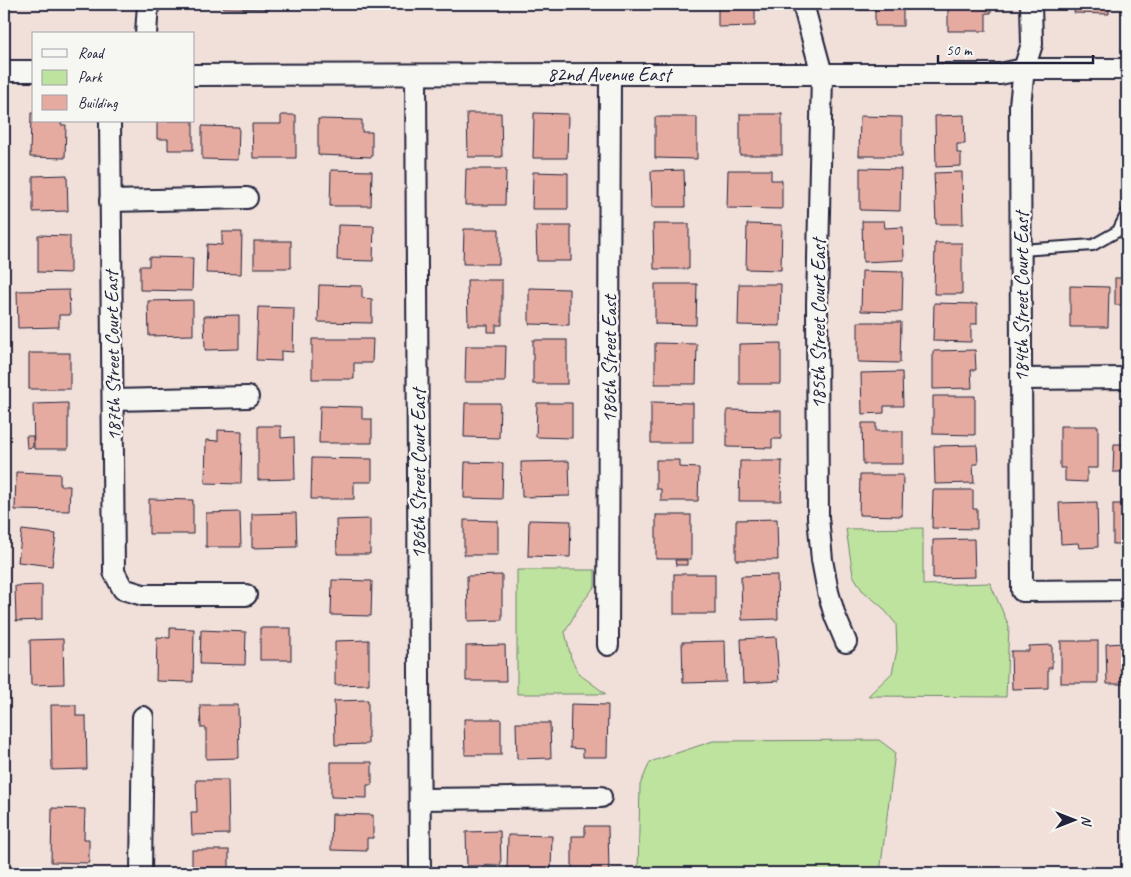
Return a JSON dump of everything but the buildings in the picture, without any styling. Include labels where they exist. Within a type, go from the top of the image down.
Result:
[{"type":"street","points":[[146,32],[148,4]]},
{"type":"street","name":"185th Street Court East","points":[[803,4],[822,74],[817,305],[818,517],[822,560],[828,592],[835,616],[846,642]]},
{"type":"street","name":"184th Street Court East","points":[[1031,4],[1032,44],[1024,69],[1020,106],[1022,591],[1127,590]]},
{"type":"street","name":"82nd Avenue East","points":[[195,75],[1000,74],[1024,69],[1127,69]]},
{"type":"street","points":[[4,71],[32,72]]},
{"type":"street","name":"186th Street East","points":[[608,646],[610,74]]},
{"type":"street","name":"186th Street Court East","points":[[416,75],[420,873]]},
{"type":"street","name":"187th Street Court East","points":[[110,122],[114,572],[122,589],[143,595],[246,595]]},
{"type":"street","points":[[110,202],[246,198]]},
{"type":"street","points":[[1022,378],[1127,378]]},
{"type":"street","points":[[113,400],[248,397]]},
{"type":"street","points":[[141,873],[142,717]]},
{"type":"street","points":[[420,799],[601,797]]},
{"type":"lane","points":[[1021,250],[1093,245],[1118,231],[1127,214]]},
{"type":"green space","points":[[923,528],[923,585],[990,583],[1009,626],[1006,697],[868,696],[892,673],[897,650],[896,624],[882,607],[862,590],[853,575],[846,529]]},
{"type":"green space","points":[[517,570],[595,570],[595,586],[579,607],[565,632],[571,658],[579,674],[606,694],[517,694]]},
{"type":"green space","points":[[879,740],[895,752],[880,873],[638,873],[640,785],[650,762],[713,741]]}]
